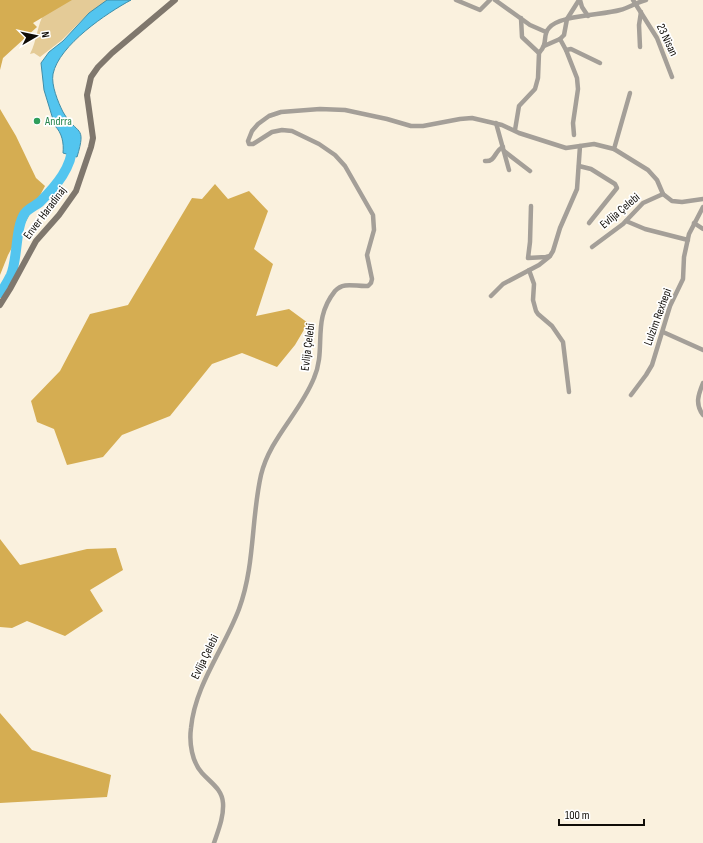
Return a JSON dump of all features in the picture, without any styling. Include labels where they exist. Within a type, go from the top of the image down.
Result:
[{"type":"main road","name":"Enver Haradinaj","points":[[0,305],[36,241],[68,204],[76,191],[82,176],[93,138],[87,95],[91,77],[105,59],[175,0]]},
{"type":"street","points":[[456,0],[480,10],[490,0]]},
{"type":"street","points":[[495,0],[518,17],[546,32]]},
{"type":"street","points":[[580,0],[582,7],[588,16]]},
{"type":"street","points":[[544,46],[560,39],[564,35],[567,19],[580,0]]},
{"type":"street","points":[[515,130],[520,106],[535,89],[538,78],[539,53],[544,46],[546,32],[550,26],[567,19],[620,10],[634,2],[646,0]]},
{"type":"street","name":"23 Nisan","points":[[634,2],[657,38],[672,77]]},
{"type":"street","name":"23 Nisan","points":[[640,47],[639,25],[641,12]]},
{"type":"street","points":[[518,17],[522,37],[539,53]]},
{"type":"street","points":[[560,39],[577,78],[578,89],[573,123],[574,135]]},
{"type":"street","points":[[566,50],[571,49],[600,63]]},
{"type":"street","points":[[614,149],[630,93]]},
{"type":"street","name":"Evlija Çelebi","points":[[214,843],[220,826],[223,804],[219,790],[199,770],[193,755],[190,731],[194,707],[204,681],[239,609],[246,586],[261,475],[269,452],[314,379],[318,367],[320,325],[325,308],[336,289],[342,285],[364,287],[371,283],[371,274],[367,255],[374,230],[373,215],[353,180],[335,155],[320,144],[292,131],[282,130],[272,132],[253,144],[249,144],[248,138],[258,124],[269,116],[281,112],[298,110],[345,110],[411,126],[423,126],[472,118],[496,123],[519,133],[566,148],[594,144],[614,149],[648,170],[657,180],[663,194],[643,203],[626,221],[592,247]]},
{"type":"street","points":[[496,123],[509,170]]},
{"type":"street","points":[[491,296],[503,284],[529,270],[550,256],[566,212],[577,189],[580,146]]},
{"type":"street","points":[[485,161],[494,159],[498,149],[503,149],[530,171]]},
{"type":"street","points":[[579,166],[591,169],[615,184],[617,188],[589,223]]},
{"type":"street","points":[[663,194],[672,201],[682,202],[703,199]]},
{"type":"street","points":[[531,206],[528,258],[550,256]]},
{"type":"street","name":"Lulzim Rexhepi","points":[[631,395],[650,368],[663,332],[670,306],[682,279],[684,257],[688,240],[694,223],[703,207]]},
{"type":"street","points":[[626,221],[645,229],[688,240]]},
{"type":"street","points":[[694,223],[703,229]]},
{"type":"street","points":[[529,270],[534,284],[533,300],[536,311],[552,326],[563,342],[569,392]]},
{"type":"street","points":[[663,332],[703,350]]},
{"type":"street","points":[[703,383],[697,402],[698,408],[703,415]]},
{"type":"shaded area","points":[[0,0],[72,0],[33,23],[37,27],[3,58],[0,70]]},
{"type":"shaded area","points":[[60,0],[109,0],[89,13],[62,40],[40,57],[34,53],[30,54],[42,17],[45,12]]},
{"type":"shaded area","points":[[0,109],[16,136],[36,178],[45,186],[8,255],[0,275]]},
{"type":"shaded area","points":[[215,184],[228,199],[249,191],[268,211],[254,249],[273,264],[256,316],[289,309],[308,323],[295,345],[277,367],[242,353],[212,364],[170,416],[122,435],[103,457],[67,465],[54,429],[37,422],[31,401],[60,371],[90,314],[128,305],[192,198],[202,199]]},
{"type":"shaded area","points":[[0,539],[20,565],[87,549],[116,548],[123,570],[90,590],[103,611],[65,636],[27,621],[12,628],[0,627]]},
{"type":"shaded area","points":[[0,713],[32,750],[111,775],[107,797],[0,803]]},
{"type":"water","points":[[107,0],[131,0],[97,21],[74,41],[57,63],[53,74],[54,88],[61,108],[81,135],[77,157],[63,153],[62,138],[55,126],[44,90],[41,63],[49,52],[63,41],[89,13]]},
{"type":"waterway","points":[[0,293],[11,275],[22,219],[30,208],[46,196],[62,176],[70,160],[72,143]]},
{"type":"place","name":"Andrra","points":[[37,121]]}]
